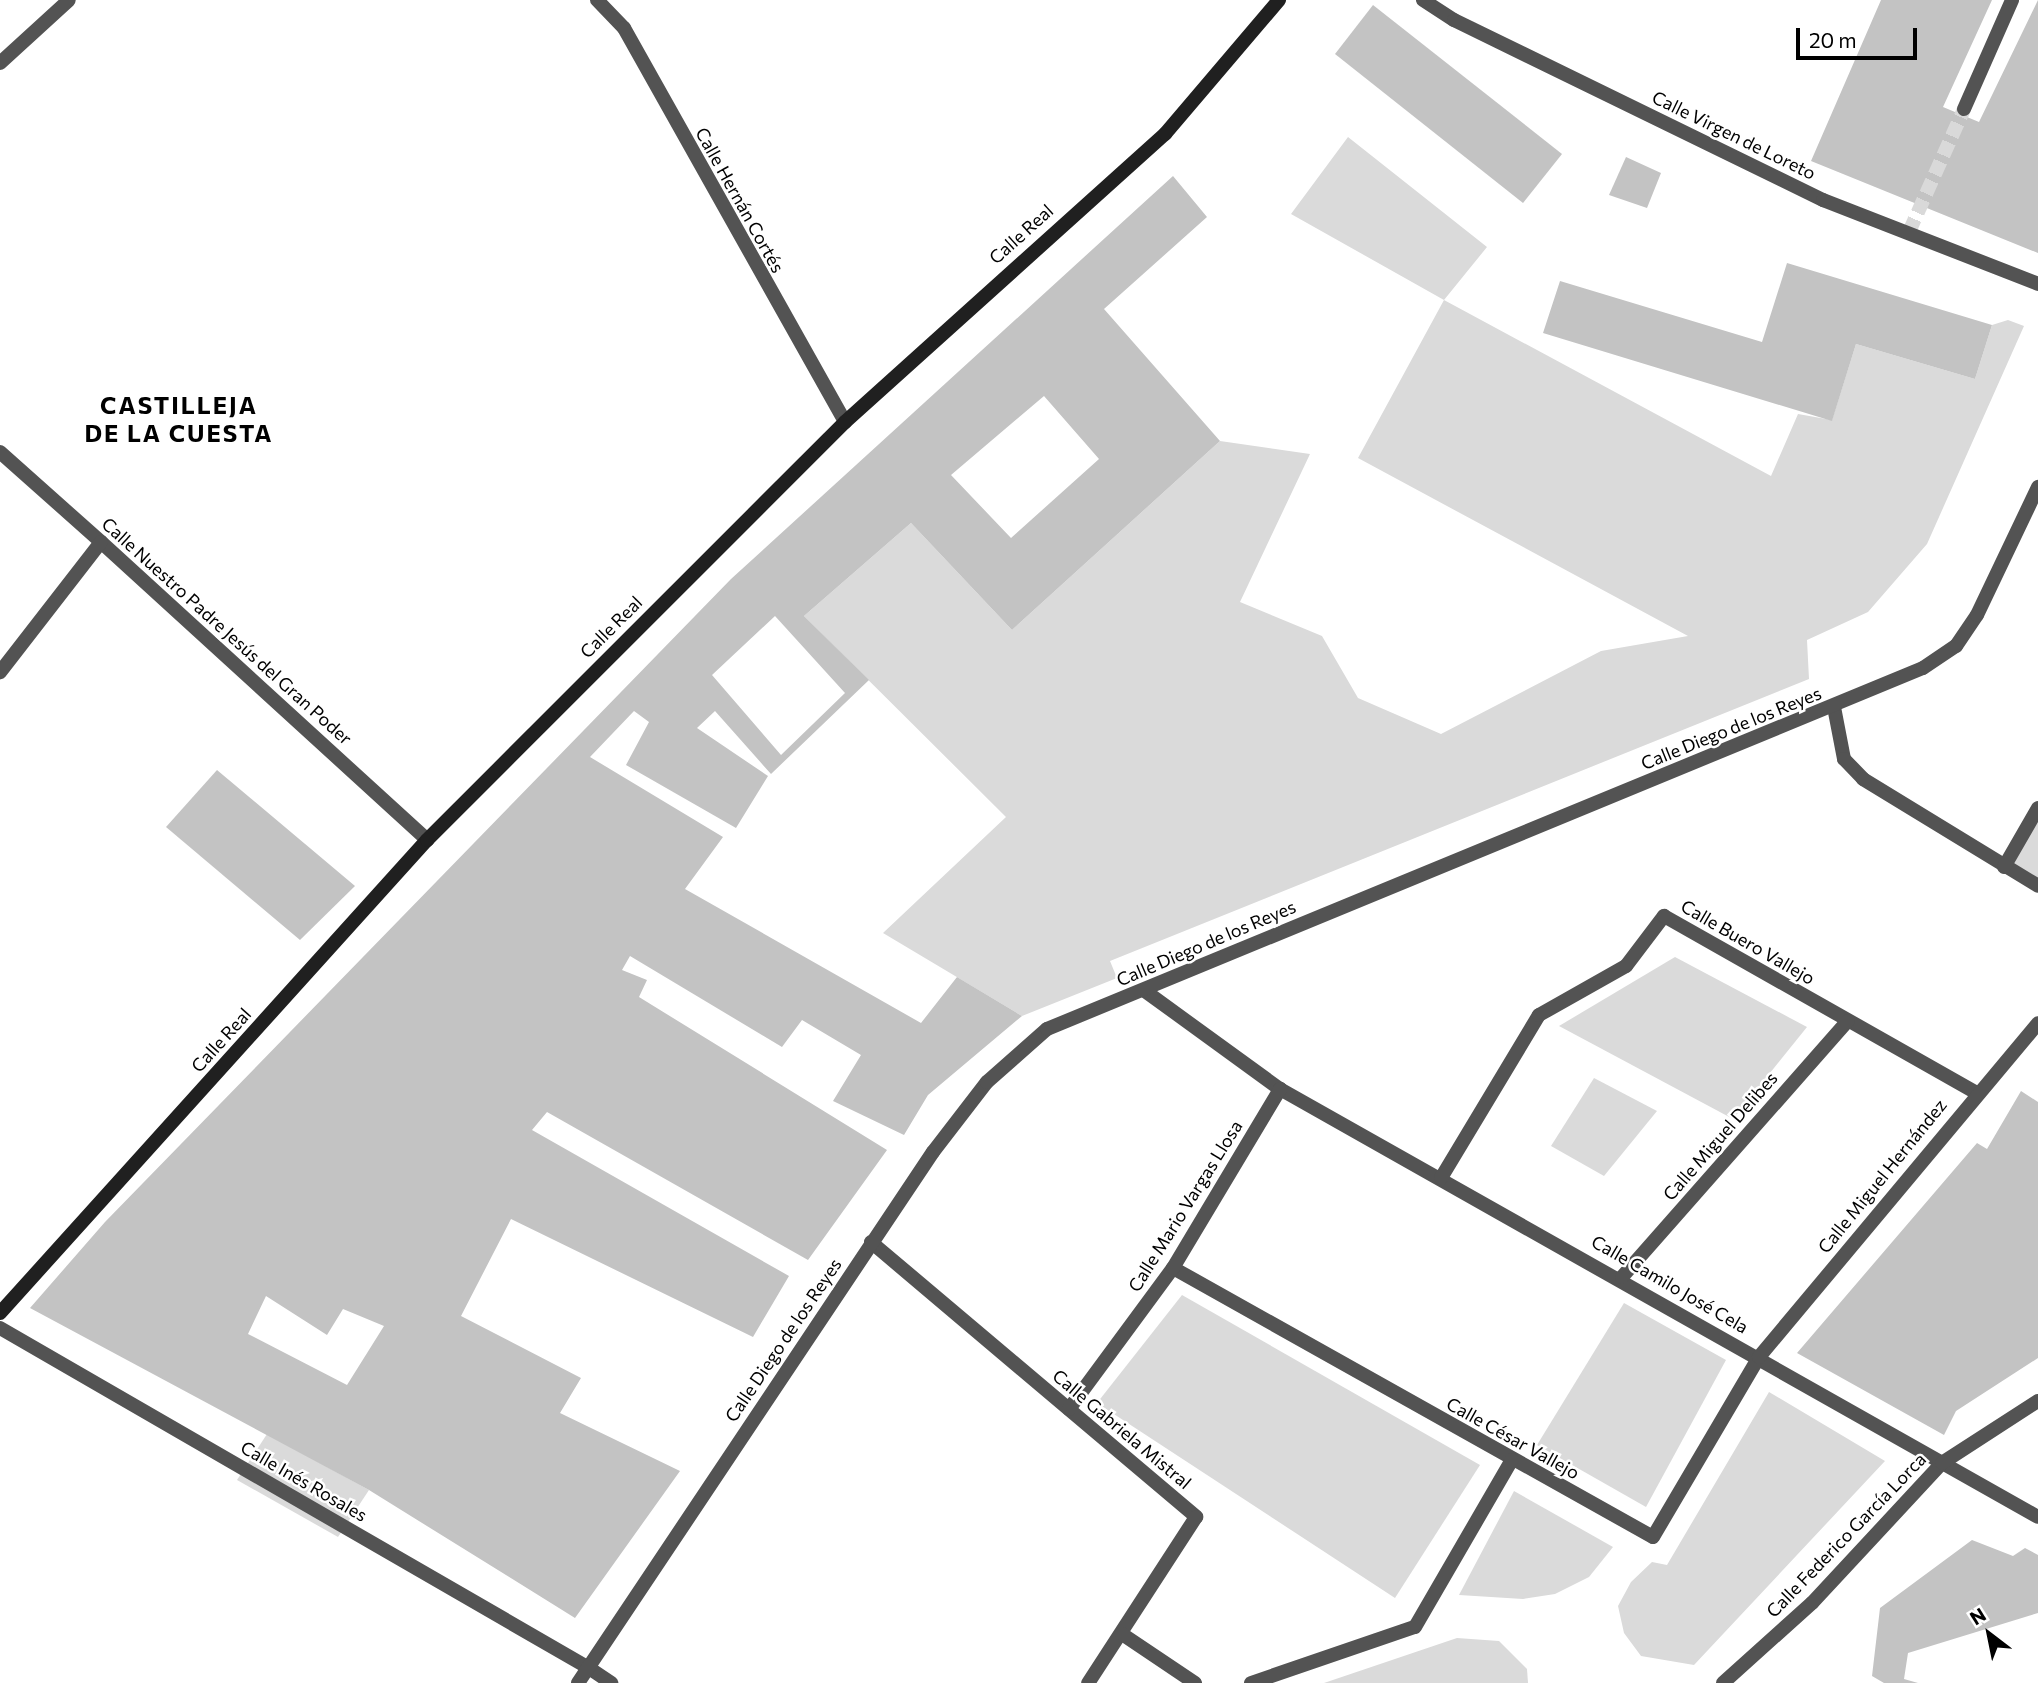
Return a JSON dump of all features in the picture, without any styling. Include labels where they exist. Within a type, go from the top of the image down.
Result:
[{"type":"main road","name":"Calle Real","points":[[0,1313],[427,840],[845,422],[1165,134],[1279,0]]},
{"type":"street","points":[[0,63],[69,0]]},
{"type":"street","name":"Calle Hernán Cortés","points":[[597,0],[624,28],[845,422]]},
{"type":"street","name":"Calle Virgen de Loreto","points":[[1423,0],[1454,20],[1823,200],[2038,284]]},
{"type":"street","points":[[1964,109],[2012,0]]},
{"type":"street","name":"Calle Nuestro Padre Jesús del Gran Poder","points":[[0,452],[427,840]]},
{"type":"street","name":"Calle Diego de los Reyes","points":[[578,1683],[871,1242],[987,1082],[1047,1029],[1145,991],[1923,668],[1956,646],[1977,615],[2038,487]]},
{"type":"street","points":[[0,672],[101,542]]},
{"type":"street","points":[[1834,706],[1844,759],[1863,779],[2038,886]]},
{"type":"street","points":[[2004,866],[2038,808]]},
{"type":"street","name":"Calle Buero Vallejo","points":[[1441,1178],[1539,1014],[1626,966],[1664,916],[1975,1092]]},
{"type":"street","name":"Calle Camilo José Cela","points":[[1145,991],[1280,1089],[1622,1277],[2038,1517]]},
{"type":"street","name":"Calle Miguel Delibes","points":[[1622,1277],[1848,1021]]},
{"type":"street","name":"Calle Miguel Hernández","points":[[1759,1357],[1975,1092],[2038,1023]]},
{"type":"street","name":"Calle Mario Vargas Llosa","points":[[1069,1409],[1173,1268],[1280,1089]]},
{"type":"street","name":"Calle Gabriela Mistral","points":[[871,1242],[1196,1517],[1088,1683]]},
{"type":"street","name":"Calle César Vallejo","points":[[1173,1268],[1653,1537],[1759,1357]]},
{"type":"street","name":"Calle Inés Rosales","points":[[0,1328],[589,1668]]},
{"type":"street","name":"Calle Federico García Lorca","points":[[1723,1683],[1812,1603],[1942,1462],[2038,1401]]},
{"type":"street","points":[[1251,1683],[1415,1627],[1512,1460]]},
{"type":"street","points":[[1122,1634],[1195,1683]]},
{"type":"street","points":[[589,1668],[611,1683]]},
{"type":"shaded area","points":[[1348,137],[1487,247],[1444,300],[1291,214]]},
{"type":"shaded area","points":[[1444,300],[1771,476],[1798,414],[1832,420],[1856,344],[1975,379],[1992,325],[2008,320],[2024,326],[1927,544],[1868,612],[1807,640],[1809,679],[1110,961],[1117,978],[1022,1016],[883,933],[1006,817],[804,616],[911,523],[1012,630],[1220,441],[1310,454],[1240,602],[1322,636],[1358,698],[1441,734],[1601,651],[1688,636],[1358,458]]},
{"type":"shaded area","points":[[2038,810],[2038,883],[2007,865]]},
{"type":"shaded area","points":[[1675,957],[1807,1027],[1733,1119],[1559,1026]]},
{"type":"shaded area","points":[[1594,1078],[1657,1111],[1604,1176],[1551,1146]]},
{"type":"shaded area","points":[[1182,1295],[1480,1465],[1395,1598],[1097,1403]]},
{"type":"shaded area","points":[[1624,1303],[1726,1360],[1646,1507],[1537,1445]]},
{"type":"shaded area","points":[[1769,1392],[1885,1461],[1694,1665],[1641,1656],[1624,1633],[1618,1606],[1631,1582],[1652,1562],[1667,1565]]},
{"type":"shaded area","points":[[267,1434],[369,1490],[338,1537],[237,1480]]},
{"type":"shaded area","points":[[1514,1491],[1613,1547],[1589,1577],[1555,1594],[1523,1599],[1459,1595]]},
{"type":"shaded area","points":[[1457,1638],[1499,1641],[1527,1669],[1528,1683],[1324,1683]]},
{"type":"building","points":[[1881,0],[1992,0],[1943,107],[1979,122],[2038,0],[2038,253],[1811,161]]},
{"type":"building","points":[[1373,5],[1562,154],[1523,203],[1335,54]]},
{"type":"building","points":[[1626,157],[1661,173],[1647,208],[1609,195]]},
{"type":"building","points":[[1173,176],[1207,217],[1104,309],[1220,441],[1012,630],[911,523],[804,616],[869,680],[771,774],[715,711],[697,728],[768,776],[736,828],[626,765],[649,722],[634,711],[590,757],[723,837],[685,889],[921,1023],[957,977],[1022,1016],[928,1095],[904,1135],[833,1101],[861,1055],[802,1020],[782,1047],[630,956],[622,970],[647,980],[639,997],[887,1150],[808,1260],[547,1112],[532,1130],[789,1276],[753,1337],[511,1219],[461,1316],[581,1378],[560,1413],[680,1471],[575,1618],[369,1490],[30,1308],[105,1222],[731,579]],"holes":[[[1044,396],[1099,459],[1011,538],[951,475]],[[775,616],[845,693],[781,755],[712,675]],[[266,1296],[327,1335],[343,1309],[384,1326],[347,1385],[248,1334]]]},
{"type":"building","points":[[1787,263],[1992,325],[1975,379],[1856,344],[1832,421],[1543,333],[1560,281],[1762,342]]},
{"type":"building","points":[[217,770],[355,886],[300,940],[166,827]]},
{"type":"building","points":[[2021,1091],[2038,1102],[2038,1358],[1956,1411],[1944,1435],[1797,1353],[1977,1143],[1987,1149]]},
{"type":"building","points":[[1972,1540],[2013,1556],[2025,1548],[2038,1555],[2038,1613],[1908,1653],[1904,1679],[1918,1683],[1884,1683],[1872,1676],[1880,1608]]},
{"type":"tunnel","points":[[1909,232],[1964,109]]},
{"type":"district","name":"CASTILLEJA DE LA CUESTA","points":[[179,419]]}]
